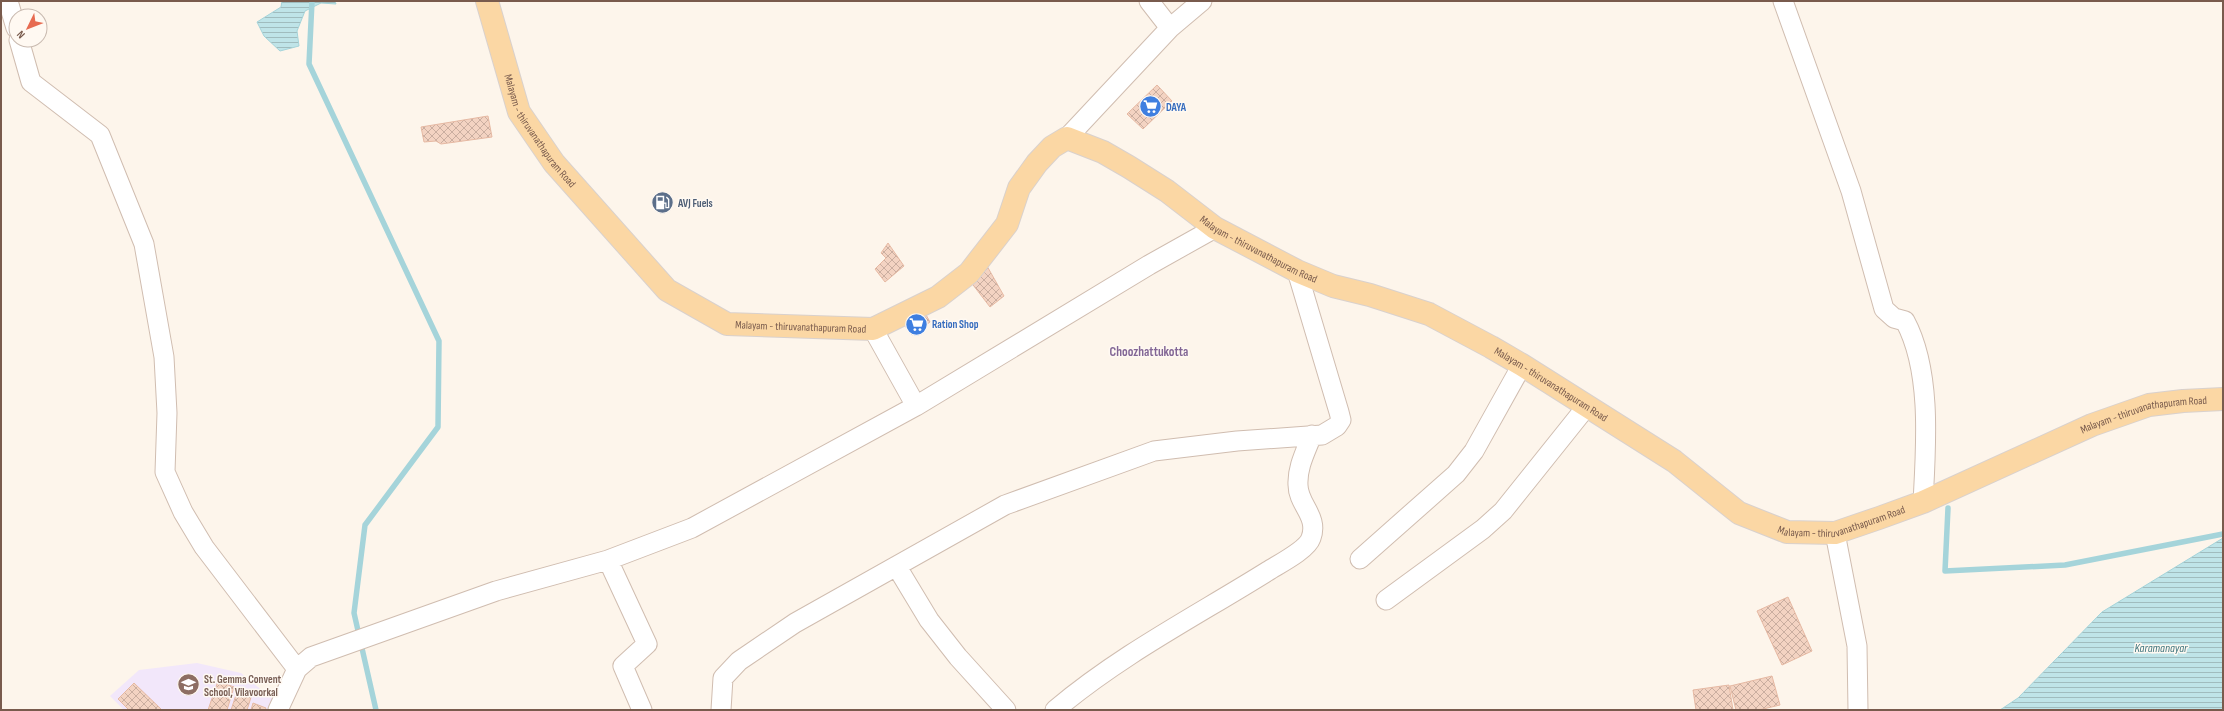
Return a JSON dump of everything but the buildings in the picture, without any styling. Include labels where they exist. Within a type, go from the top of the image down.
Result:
[{"type":"main road","name":"Malayam - thiruvanathapuram Road","points":[[487,1],[519,112],[554,163],[666,290],[727,324],[873,329],[938,296],[969,273],[1007,224],[1019,188],[1038,162],[1052,147],[1067,138],[1103,152],[1129,167],[1167,191],[1215,228],[1297,271],[1333,286],[1370,295],[1429,314],[1522,365],[1674,461],[1739,513],[1787,532],[1835,533],[1923,502],[2092,425],[2149,405],[2183,401],[2223,399]]},
{"type":"street","points":[[1149,1],[1170,28]]},
{"type":"street","points":[[1067,138],[1170,28],[1202,1]]},
{"type":"street","points":[[1783,1],[1851,191],[1884,309],[1894,318],[1905,321],[1913,335],[1927,421],[1923,502]]},
{"type":"street","points":[[21,48],[32,82],[100,135],[144,244],[164,357],[167,413],[165,472],[182,512],[204,547],[297,669]]},
{"type":"street","points":[[278,710],[285,690],[297,669],[311,657],[496,591],[608,560],[692,528],[721,514],[916,406],[1142,269],[1215,228]]},
{"type":"street","points":[[721,710],[723,678],[739,661],[795,622],[897,567],[1005,505],[1154,451],[1237,440],[1322,435],[1338,426],[1341,420],[1297,271]]},
{"type":"street","points":[[873,329],[916,406]]},
{"type":"street","points":[[1360,559],[1456,474],[1474,451],[1522,365]]},
{"type":"street","points":[[1386,600],[1483,529],[1503,511],[1587,406]]},
{"type":"street","points":[[1055,710],[1086,683],[1120,660],[1297,553],[1311,540],[1315,525],[1298,486],[1299,469],[1312,435]]},
{"type":"street","points":[[1835,533],[1857,646],[1858,710]]},
{"type":"street","points":[[608,560],[647,644],[623,666],[642,710]]},
{"type":"street","points":[[897,567],[929,620],[962,662],[1006,710]]},
{"type":"shaded area","name":"St. Gemma Convent School, Vilavoorkal","points":[[197,663],[241,673],[274,700],[270,710],[124,710],[110,696],[139,670]]},
{"type":"water","points":[[282,1],[335,1],[336,4],[321,3],[305,11],[297,31],[299,46],[280,51],[264,36],[257,22],[281,7]]},
{"type":"water","name":"Karamanayar","points":[[2223,538],[2223,710],[2000,710],[2018,698],[2102,612]]},
{"type":"waterway","points":[[312,1],[309,64],[439,341],[438,427],[365,525],[354,613],[376,710]]},
{"type":"waterway","points":[[1948,508],[1945,571],[2065,565],[2223,534]]},
{"type":"place","name":"DAYA","points":[[1150,107]]},
{"type":"place","name":"AVJ Fuels","points":[[662,203]]},
{"type":"place","name":"Ration Shop","points":[[917,324]]},
{"type":"place","name":"St. Gemma Convent School, Vilavoorkal","points":[[189,685]]},
{"type":"district","name":"Choozhattukotta","points":[[1149,352]]}]
